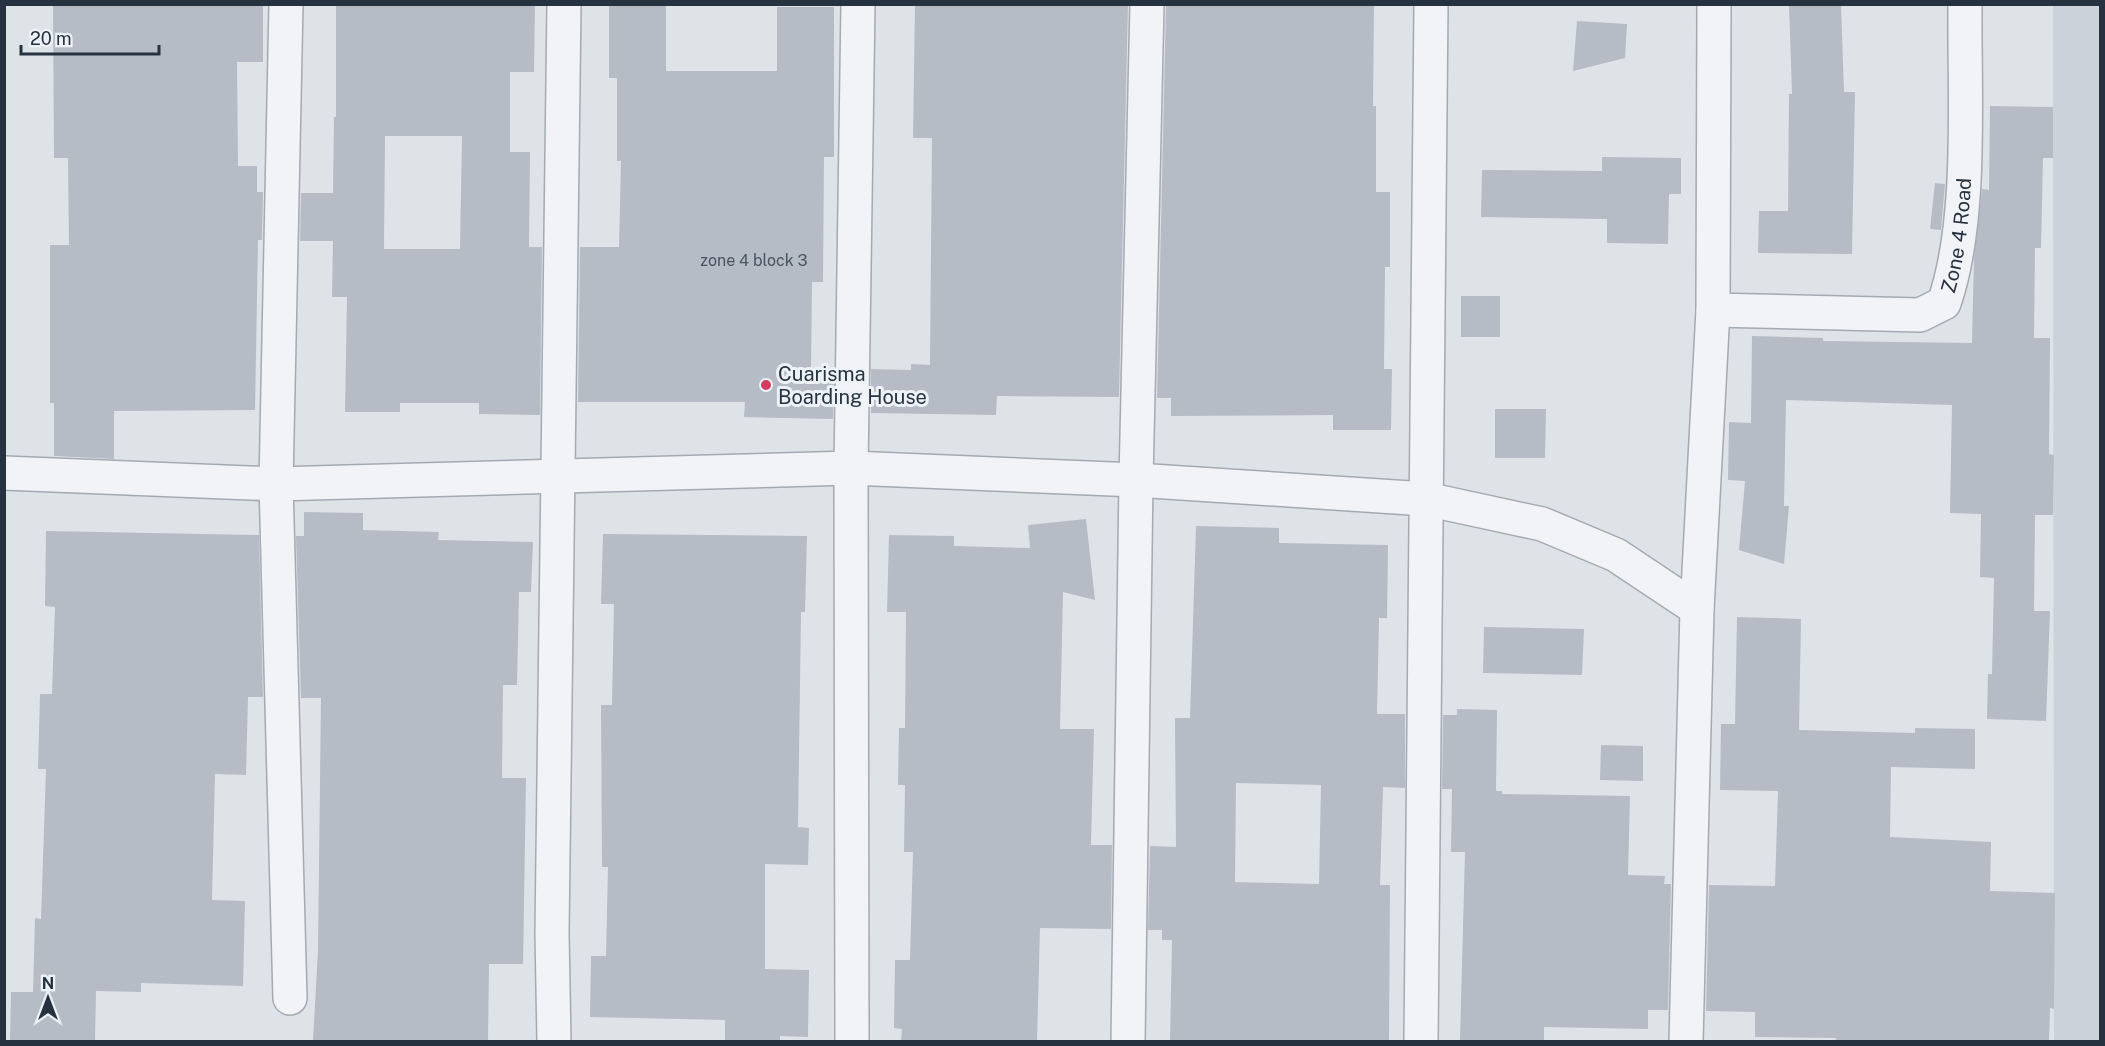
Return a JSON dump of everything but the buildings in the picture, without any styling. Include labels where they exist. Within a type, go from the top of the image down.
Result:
[{"type":"street","points":[[286,4],[276,484],[290,998]]},
{"type":"street","points":[[554,1041],[552,933],[564,4]]},
{"type":"street","points":[[852,1041],[851,468],[858,4]]},
{"type":"street","points":[[1128,1041],[1136,480],[1147,4]]},
{"type":"street","points":[[1420,1041],[1431,4]]},
{"type":"street","points":[[1686,1041],[1697,609],[1713,310],[1714,4]]},
{"type":"street","name":"Zone 4 Road","points":[[1713,310],[1920,315],[1944,303],[1954,274],[1963,181],[1965,4]]},
{"type":"street","points":[[4,473],[276,484],[851,468],[1136,480],[1426,499],[1542,524],[1616,555],[1697,609]]},
{"type":"shaded area","points":[[2053,5],[2100,5],[2100,1041],[2054,1041]]},
{"type":"place","name":"Cuarisma Boarding House","points":[[766,385]]}]
